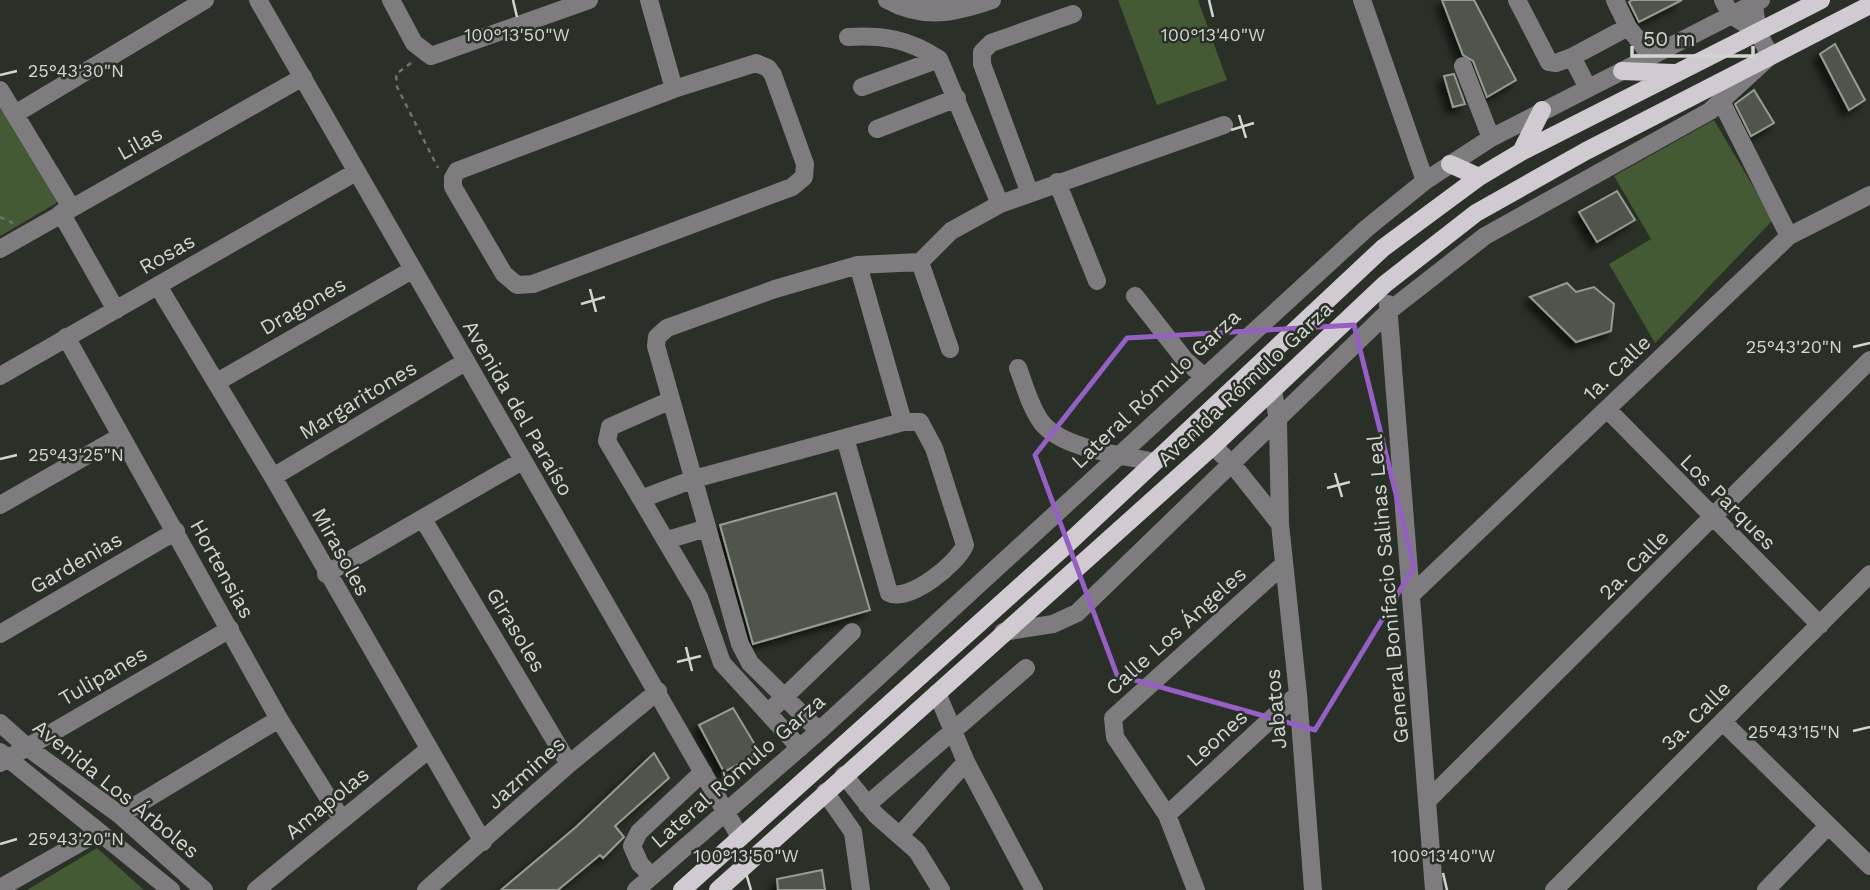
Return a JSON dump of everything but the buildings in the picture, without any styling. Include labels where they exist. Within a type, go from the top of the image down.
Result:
[{"type":"main road","name":"Avenida Rómulo Garza","points":[[682,890],[1063,548],[1382,248],[1479,177],[1521,152],[1821,0]]},
{"type":"main road","name":"Avenida Rómulo Garza","points":[[718,890],[1213,446],[1385,284],[1476,213],[1586,151],[1870,5]]},
{"type":"main road","points":[[1622,71],[1677,73]]},
{"type":"main road","points":[[1521,152],[1542,110]]},
{"type":"main road","points":[[1450,164],[1479,177]]},
{"type":"street","points":[[15,114],[205,0]]},
{"type":"street","name":"Avenida del Paraíso","points":[[258,0],[740,837]]},
{"type":"street","points":[[391,0],[414,43],[431,55],[589,0]]},
{"type":"street","points":[[649,0],[674,89]]},
{"type":"street","points":[[887,0],[904,9],[930,14],[958,11],[992,0]]},
{"type":"street","points":[[920,0],[954,0]]},
{"type":"street","points":[[1362,0],[1425,181]]},
{"type":"street","points":[[1517,0],[1549,62],[1556,63],[1572,57],[1628,27]]},
{"type":"street","points":[[1615,0],[1628,27],[1651,57]]},
{"type":"street","points":[[1003,632],[1053,624],[1077,613],[1233,465],[1389,311],[1485,236],[1721,103],[1770,56],[1758,32],[1756,1]]},
{"type":"street","name":"Lateral Rómulo Garza","points":[[636,890],[819,731],[1203,376],[1367,228],[1425,181],[1491,138],[1542,110],[1651,57],[1727,8],[1756,1]]},
{"type":"street","points":[[1727,8],[1758,32]]},
{"type":"street","points":[[1029,191],[982,64],[982,52],[991,43],[1073,14]]},
{"type":"street","points":[[848,37],[885,35],[906,41],[939,59],[1000,204]]},
{"type":"street","points":[[1572,57],[1588,88]]},
{"type":"street","points":[[862,87],[939,59]]},
{"type":"street","points":[[756,63],[768,68],[805,164],[804,177],[792,187],[533,284],[517,285],[504,274],[453,187],[453,178],[461,168],[674,89],[756,63]]},
{"type":"street","points":[[1463,66],[1491,138]]},
{"type":"street","name":"Lilas","points":[[0,249],[303,77]]},
{"type":"street","points":[[0,90],[66,210],[116,310]]},
{"type":"street","points":[[877,129],[957,98]]},
{"type":"street","points":[[1721,103],[1789,236]]},
{"type":"street","points":[[819,731],[750,663],[735,632],[694,480],[669,401],[656,346],[661,332],[775,289],[858,265],[920,262],[951,232],[1000,204],[1029,191],[1223,125]]},
{"type":"street","name":"Rosas","points":[[0,376],[356,172]]},
{"type":"street","points":[[1057,182],[1097,281]]},
{"type":"street","name":"1a. Calle","points":[[1411,595],[1789,236],[1870,195]]},
{"type":"street","points":[[920,262],[950,349]]},
{"type":"street","points":[[858,265],[903,422]]},
{"type":"street","name":"Dragones","points":[[216,382],[412,270]]},
{"type":"street","name":"General Bonifacio Salinas Leal","points":[[1385,284],[1434,890]]},
{"type":"street","name":"Mirasoles","points":[[158,286],[273,477],[326,574],[482,842]]},
{"type":"street","points":[[1135,296],[1185,359],[1203,376]]},
{"type":"street","name":"Hortensias","points":[[66,337],[279,719],[342,820]]},
{"type":"street","name":"2a. Calle","points":[[1428,800],[1713,520],[1870,360]]},
{"type":"street","name":"Margaritones","points":[[273,477],[465,362]]},
{"type":"street","points":[[1018,368],[1034,411],[1044,425],[1065,440],[1154,462]]},
{"type":"street","name":"Jabatos","points":[[1273,390],[1278,421],[1283,565],[1298,694],[1313,890]]},
{"type":"street","points":[[669,401],[614,425],[607,432],[610,448],[667,540],[698,597],[727,671],[800,748]]},
{"type":"street","name":"Los Parques","points":[[1606,410],[1820,625]]},
{"type":"street","points":[[641,499],[694,480],[845,438],[903,422],[920,422],[928,433],[965,545],[960,555],[936,578],[896,595],[888,590],[845,438]]},
{"type":"street","points":[[0,505],[121,436]]},
{"type":"street","points":[[1213,446],[1233,465],[1280,524]]},
{"type":"street","points":[[326,574],[522,461]]},
{"type":"street","name":"Girasoles","points":[[423,519],[569,764]]},
{"type":"street","points":[[667,540],[707,528]]},
{"type":"street","name":"Gardenias","points":[[0,634],[176,531]]},
{"type":"street","name":"Calle Los Ángeles","points":[[1167,815],[1115,737],[1112,726],[1116,713],[1283,565]]},
{"type":"street","name":"3a. Calle","points":[[1554,890],[1870,574]]},
{"type":"street","name":"Tulipanes","points":[[2,758],[27,747],[230,629]]},
{"type":"street","points":[[715,638],[735,632]]},
{"type":"street","points":[[767,712],[852,632]]},
{"type":"street","points":[[867,805],[1026,668]]},
{"type":"street","name":"Jazmines","points":[[426,890],[569,764],[658,691]]},
{"type":"street","points":[[937,692],[966,762],[1034,890]]},
{"type":"street","name":"Leones","points":[[1167,815],[1298,694]]},
{"type":"street","points":[[120,816],[279,719]]},
{"type":"street","points":[[1723,722],[1870,866]]},
{"type":"street","name":"Avenida Los Árboles","points":[[0,723],[27,747],[120,816],[204,890]]},
{"type":"street","name":"Amapolas","points":[[256,890],[428,751]]},
{"type":"street","name":"Avenida Los Árboles","points":[[2,758],[171,890]]},
{"type":"street","points":[[900,835],[966,762]]},
{"type":"street","points":[[652,876],[640,864],[632,846],[639,832],[703,772]]},
{"type":"street","points":[[844,775],[867,805],[917,851],[941,890]]},
{"type":"street","points":[[825,792],[853,832],[861,890]]},
{"type":"street","points":[[1167,815],[1196,890]]},
{"type":"street","points":[[1766,890],[1828,826]]},
{"type":"street","points":[[0,888],[99,832]]},
{"type":"path","points":[[431,55],[407,65],[396,74],[397,87],[432,161],[443,173],[453,178]]},
{"type":"highlighted area","points":[[1354,325],[1414,567],[1315,730],[1117,675],[1035,455],[1127,338]]},
{"type":"green space","points":[[1118,0],[1198,0],[1227,80],[1157,105]]},
{"type":"green space","points":[[0,103],[60,198],[55,204],[0,236]]},
{"type":"green space","points":[[1714,120],[1773,220],[1655,343],[1609,264],[1651,239],[1614,176]]},
{"type":"green space","points":[[97,848],[144,890],[27,890]]}]
